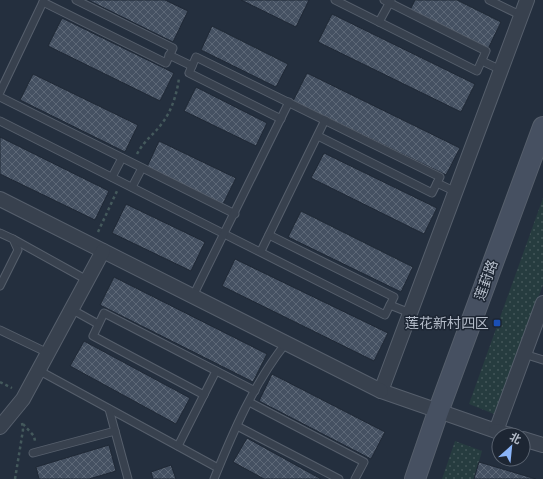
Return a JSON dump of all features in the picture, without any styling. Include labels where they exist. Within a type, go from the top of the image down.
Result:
[{"type":"main road","name":"莲葑路","points":[[415,479],[438,412],[543,127]]},
{"type":"street","points":[[381,391],[528,0]]},
{"type":"street","points":[[0,199],[381,391],[491,429]]},
{"type":"street","points":[[0,427],[23,399],[48,353],[87,280],[97,248]]},
{"type":"street","points":[[497,427],[543,303]]},
{"type":"street","points":[[531,441],[543,445]]},
{"type":"lane","points":[[0,92],[43,1],[166,63],[173,48],[76,0]]},
{"type":"lane","points":[[490,0],[522,16]]},
{"type":"lane","points":[[338,1],[379,22],[477,71],[486,51],[388,1],[379,22]]},
{"type":"lane","points":[[169,55],[192,66]]},
{"type":"lane","points":[[281,119],[189,73],[196,57],[440,177],[432,193],[318,136]]},
{"type":"lane","points":[[482,61],[501,70]]},
{"type":"lane","points":[[0,97],[234,214]]},
{"type":"lane","points":[[194,296],[289,102]]},
{"type":"lane","points":[[0,120],[385,315],[394,297],[269,235]]},
{"type":"lane","points":[[261,252],[325,120]]},
{"type":"lane","points":[[112,177],[122,158]]},
{"type":"lane","points":[[132,187],[142,168]]},
{"type":"lane","points":[[437,183],[456,192]]},
{"type":"lane","points":[[0,232],[87,280]]},
{"type":"lane","points":[[0,286],[18,250],[13,239]]},
{"type":"lane","points":[[390,305],[410,313]]},
{"type":"lane","points":[[71,309],[98,324]]},
{"type":"lane","points":[[204,395],[92,336],[104,313],[255,391]]},
{"type":"lane","points":[[0,330],[48,353]]},
{"type":"lane","points":[[214,479],[249,402],[271,362],[286,343]]},
{"type":"lane","points":[[524,354],[543,360]]},
{"type":"lane","points":[[38,370],[218,468]]},
{"type":"lane","points":[[178,446],[216,371]]},
{"type":"lane","points":[[249,402],[364,462],[355,479]]},
{"type":"lane","points":[[109,409],[128,479]]},
{"type":"lane","points":[[237,426],[339,479]]},
{"type":"lane","points":[[34,453],[115,431]]},
{"type":"path","points":[[132,163],[143,142],[163,122],[174,98],[183,62]]},
{"type":"path","points":[[97,248],[122,182]]},
{"type":"path","points":[[14,410],[23,424],[34,436],[34,453]]},
{"type":"path","points":[[15,479],[23,424]]},
{"type":"green space","points":[[543,198],[543,285],[494,414],[469,404]]},
{"type":"green space","points":[[455,441],[482,451],[474,479],[442,479]]},
{"type":"building","points":[[88,0],[165,0],[188,11],[173,42]]},
{"type":"building","points":[[241,0],[309,0],[296,27]]},
{"type":"building","points":[[415,0],[457,0],[501,22],[488,49],[410,10]]},
{"type":"building","points":[[332,14],[475,84],[461,112],[318,42]]},
{"type":"building","points":[[62,18],[174,73],[160,101],[48,46]]},
{"type":"building","points":[[212,26],[288,64],[276,87],[201,50]]},
{"type":"building","points":[[307,73],[460,148],[446,175],[293,101]]},
{"type":"building","points":[[33,74],[138,125],[125,152],[20,100]]},
{"type":"building","points":[[196,87],[267,123],[256,146],[184,111]]},
{"type":"building","points":[[0,137],[109,191],[95,220],[0,174]]},
{"type":"building","points":[[159,141],[236,178],[223,204],[147,167]]},
{"type":"building","points":[[324,153],[437,208],[424,234],[311,178]]},
{"type":"building","points":[[126,204],[205,242],[191,271],[112,233]]},
{"type":"building","points":[[301,211],[413,267],[401,292],[288,237]]},
{"type":"building","points":[[235,259],[388,333],[374,361],[222,286]]},
{"type":"building","points":[[114,277],[267,354],[253,382],[100,305]]},
{"type":"building","points":[[84,341],[190,398],[176,424],[70,366]]},
{"type":"building","points":[[272,374],[385,432],[371,459],[259,401]]},
{"type":"building","points":[[247,438],[321,479],[264,479],[233,462]]},
{"type":"building","points":[[109,445],[116,471],[89,479],[39,479],[36,467]]},
{"type":"building","points":[[479,462],[491,466],[491,467],[496,467],[536,479],[474,479]]},
{"type":"building","points":[[171,465],[176,479],[153,479],[151,472]]},
{"type":"place","name":"莲花新村四区","points":[[497,323]]}]
